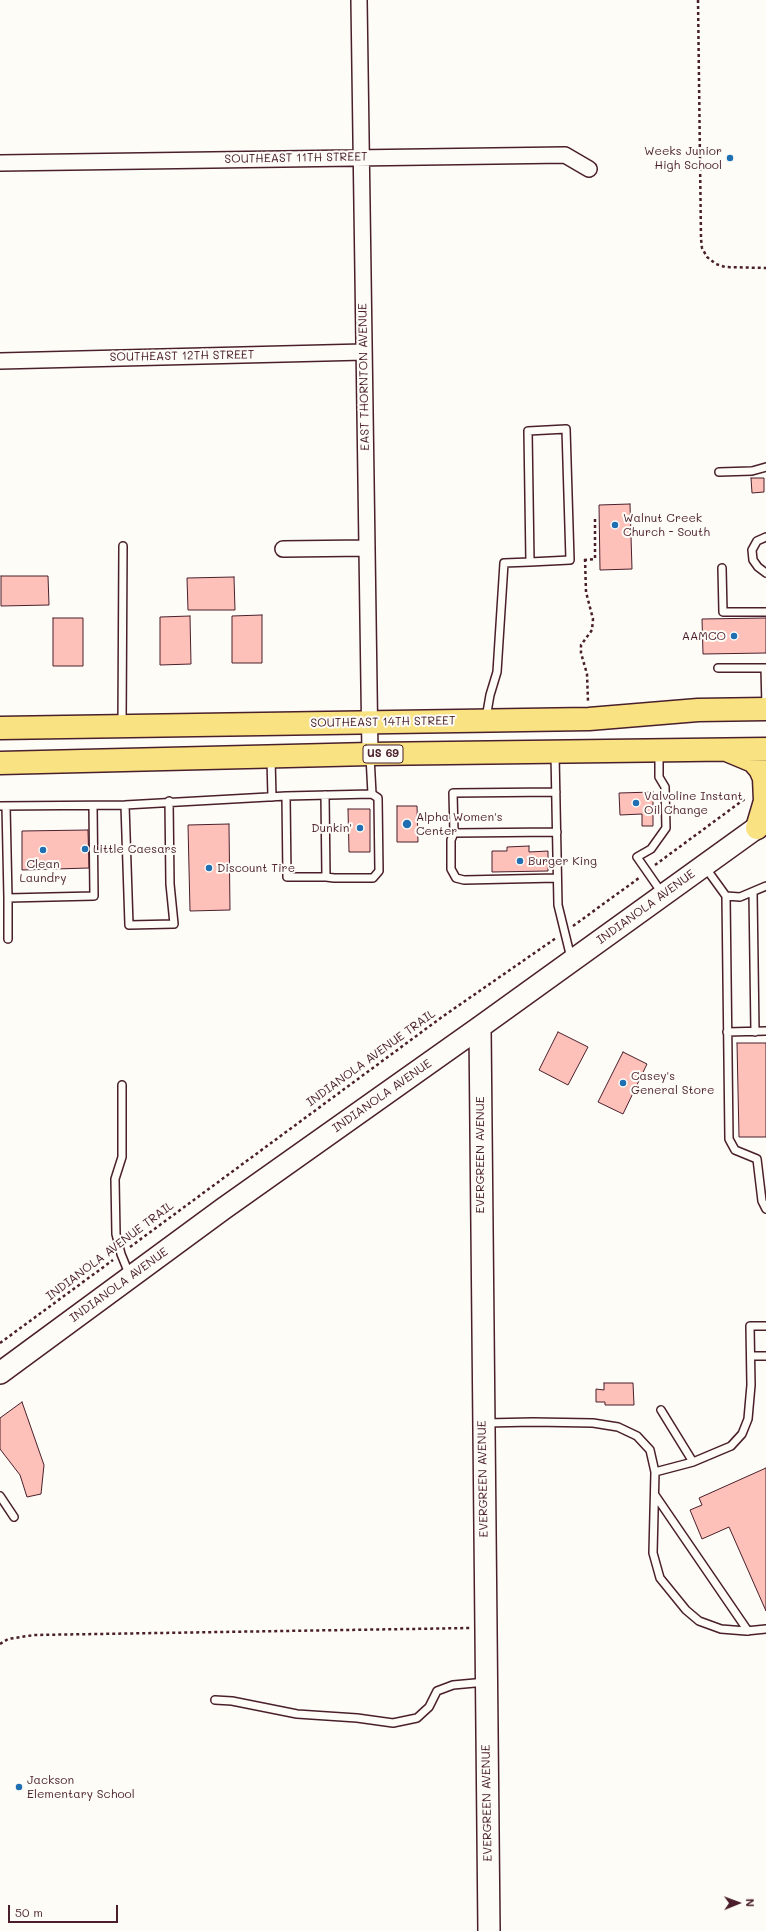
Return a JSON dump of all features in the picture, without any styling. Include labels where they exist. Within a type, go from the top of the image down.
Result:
[{"type":"main road","name":"SOUTHEAST 14TH STREET","points":[[0,728],[589,719],[698,710],[766,709]]},
{"type":"main road","points":[[0,739],[43,739],[63,736],[90,727]]},
{"type":"main road","name":"US 69","points":[[0,763],[370,754],[555,753],[766,749]]},
{"type":"main road","points":[[728,750],[753,761],[760,769],[764,778],[765,801],[761,824]]},
{"type":"main road","name":"INDIANOLA AVENUE","points":[[0,1373],[130,1276],[480,1027],[761,824]]},
{"type":"main road","name":"EVERGREEN AVENUE","points":[[480,1027],[489,1931]]},
{"type":"street","name":"EAST THORNTON AVENUE","points":[[359,0],[370,754]]},
{"type":"street","name":"SOUTHEAST 11TH STREET","points":[[0,163],[565,155],[589,169]]},
{"type":"street","name":"SOUTHEAST 12TH STREET","points":[[0,361],[364,352]]},
{"type":"street","points":[[283,549],[366,548]]},
{"type":"lane","points":[[485,720],[496,672],[504,562],[530,562],[570,560],[566,429],[528,431],[530,562]]},
{"type":"lane","points":[[719,472],[752,471],[766,467]]},
{"type":"lane","points":[[766,537],[757,541],[752,550],[753,560],[758,567],[766,573]]},
{"type":"lane","points":[[122,726],[123,546]]},
{"type":"lane","points":[[722,568],[723,612],[766,612]]},
{"type":"lane","points":[[718,668],[766,668],[766,709]]},
{"type":"lane","points":[[659,751],[659,777],[665,787],[666,828],[651,849],[637,857],[663,895]]},
{"type":"lane","points":[[555,753],[558,905],[571,960]]},
{"type":"lane","points":[[370,754],[372,794]]},
{"type":"lane","points":[[271,757],[272,797]]},
{"type":"lane","points":[[556,792],[453,793],[454,833],[451,840],[451,869],[456,878],[464,880],[558,878]]},
{"type":"lane","points":[[8,939],[8,898],[3,806],[125,805],[169,801],[286,796],[372,794],[378,798],[378,871],[372,878],[287,877],[286,796]]},
{"type":"lane","points":[[325,795],[326,877]]},
{"type":"lane","points":[[125,805],[129,925],[174,924],[170,884],[169,801]]},
{"type":"lane","points":[[8,898],[94,896],[93,806]]},
{"type":"lane","points":[[454,833],[557,832]]},
{"type":"lane","points":[[704,866],[726,896],[729,1139],[735,1150],[757,1159],[762,1201],[766,1209]]},
{"type":"lane","points":[[726,896],[740,897],[766,886]]},
{"type":"lane","points":[[753,892],[755,1032]]},
{"type":"lane","points":[[727,1032],[766,1031]]},
{"type":"lane","points":[[122,1086],[122,1157],[115,1179],[116,1234],[121,1254],[130,1276]]},
{"type":"lane","points":[[655,1472],[693,1462],[731,1446],[742,1434],[748,1419],[751,1385],[750,1326],[766,1326]]},
{"type":"lane","points":[[750,1356],[766,1356]]},
{"type":"lane","points":[[661,1410],[693,1462]]},
{"type":"lane","points":[[483,1423],[593,1423],[618,1427],[638,1436],[650,1450],[655,1472],[653,1553],[660,1578],[686,1610],[699,1621],[721,1629],[748,1631],[766,1630]]},
{"type":"lane","points":[[655,1495],[748,1631]]},
{"type":"lane","points":[[0,1496],[14,1517]]},
{"type":"lane","points":[[215,1700],[232,1701],[297,1714],[393,1722],[417,1718],[430,1707],[437,1691],[453,1685],[486,1682]]},
{"type":"path","points":[[698,0],[702,248],[707,257],[716,264],[725,268],[766,268]]},
{"type":"path","points":[[570,560],[595,559],[595,517]]},
{"type":"path","points":[[585,559],[586,592],[593,619],[592,630],[581,645],[581,653],[587,674],[589,719]]},
{"type":"path","name":"INDIANOLA AVENUE TRAIL","points":[[0,1343],[442,1017],[564,933],[750,796]]},
{"type":"path","points":[[0,1644],[8,1638],[34,1635],[485,1627]]},
{"type":"building","points":[[751,478],[764,478],[764,492],[752,493]]},
{"type":"building","name":"Walnut Creek Church - South","points":[[630,504],[632,569],[600,570],[599,505]]},
{"type":"building","points":[[1,576],[48,576],[49,605],[1,606]]},
{"type":"building","points":[[234,577],[235,610],[188,610],[187,578]]},
{"type":"building","points":[[262,615],[262,663],[232,663],[232,616]]},
{"type":"building","points":[[190,616],[191,664],[160,665],[160,617]]},
{"type":"building","points":[[53,618],[83,618],[83,666],[53,666]]},
{"type":"building","name":"AAMCO","points":[[766,618],[766,653],[703,654],[702,619]]},
{"type":"building","name":"Valvoline Instant Oil Change","points":[[653,792],[653,826],[642,826],[642,814],[620,815],[619,793]]},
{"type":"building","name":"Alpha Women's Center","points":[[397,806],[417,806],[418,842],[397,842]]},
{"type":"building","name":"Dunkin'","points":[[348,809],[370,809],[370,852],[349,852]]},
{"type":"building","name":"Discount Tire","points":[[229,824],[230,910],[190,911],[188,825]]},
{"type":"building","points":[[88,830],[89,868],[22,870],[22,831]]},
{"type":"building","name":"Burger King","points":[[529,846],[529,852],[548,851],[548,871],[492,872],[492,851],[507,851],[507,847]]},
{"type":"building","points":[[558,1032],[588,1047],[568,1085],[539,1070]]},
{"type":"building","points":[[737,1043],[766,1043],[766,1137],[739,1137]]},
{"type":"building","name":"Casey's General Store","points":[[623,1052],[647,1064],[623,1114],[598,1102]]},
{"type":"building","points":[[604,1383],[633,1383],[634,1405],[605,1405],[605,1402],[596,1402],[596,1389],[604,1390]]},
{"type":"building","points":[[22,1402],[44,1465],[41,1494],[27,1497],[20,1475],[0,1449],[0,1418]]},
{"type":"building","points":[[766,1468],[766,1611],[729,1527],[702,1539],[690,1510],[702,1505],[699,1498]]},
{"type":"place","name":"Weeks Junior High School","points":[[730,158]]},
{"type":"place","name":"Walnut Creek Church - South","points":[[615,525]]},
{"type":"place","name":"AAMCO","points":[[734,636]]},
{"type":"place","name":"Valvoline Instant Oil Change","points":[[636,803]]},
{"type":"place","name":"Alpha Women's Center","points":[[407,824]]},
{"type":"place","name":"Dunkin'","points":[[360,828]]},
{"type":"place","name":"Little Caesars","points":[[85,849]]},
{"type":"place","name":"Clean Laundry","points":[[43,850]]},
{"type":"place","name":"Burger King","points":[[520,861]]},
{"type":"place","name":"Discount Tire","points":[[209,868]]},
{"type":"place","name":"Casey's General Store","points":[[623,1083]]},
{"type":"place","name":"Jackson Elementary School","points":[[19,1787]]}]
